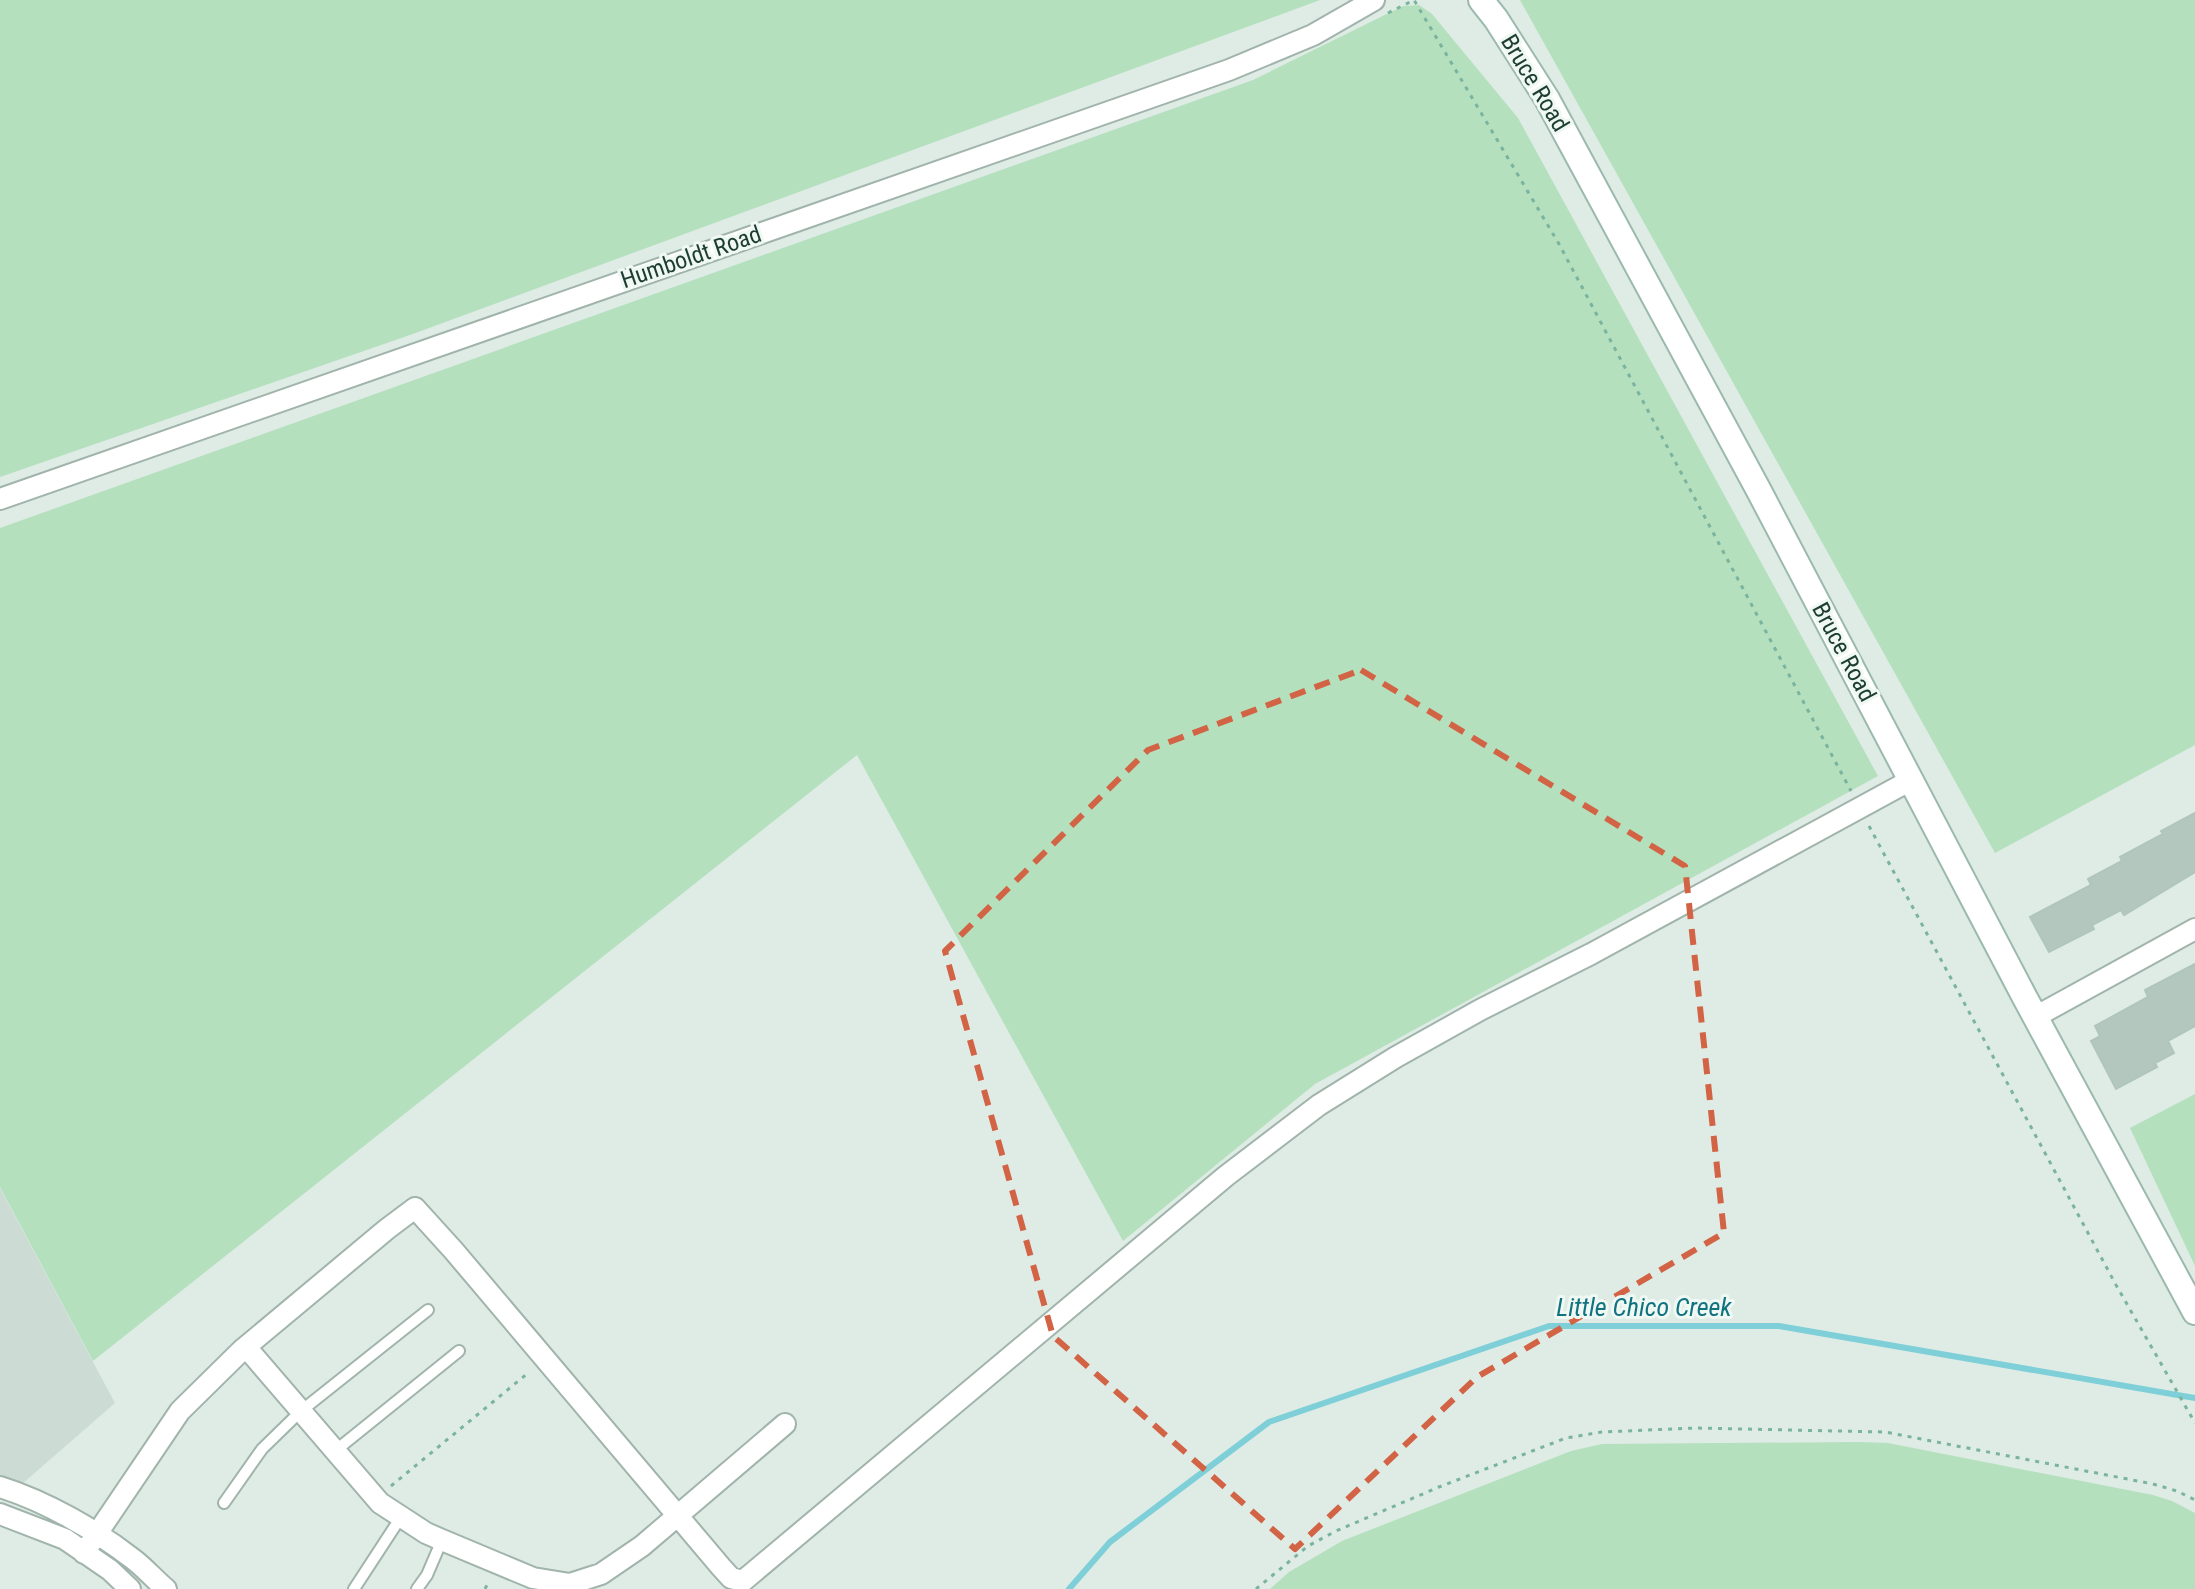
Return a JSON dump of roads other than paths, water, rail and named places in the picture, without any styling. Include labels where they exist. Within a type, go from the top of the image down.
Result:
[{"type":"street","name":"Humboldt Road","points":[[0,499],[1229,70],[1313,35],[1374,0]]},
{"type":"street","name":"Bruce Road","points":[[1481,0],[1547,99],[2195,1312]]},
{"type":"street","points":[[84,1553],[180,1411],[246,1347],[415,1208],[731,1578],[743,1581],[1226,1176],[1319,1105],[1432,1037],[1911,780]]},
{"type":"street","points":[[2035,1017],[2195,929]]},
{"type":"street","points":[[246,1347],[380,1503],[426,1533],[533,1584],[570,1584],[601,1574],[642,1546],[785,1424]]},
{"type":"street","points":[[0,1487],[14,1491],[97,1534],[134,1560],[166,1589]]},
{"type":"street","points":[[0,1514],[65,1539],[110,1570],[130,1589]]},
{"type":"lane","points":[[224,1503],[262,1449],[301,1411],[428,1310]]},
{"type":"lane","points":[[335,1451],[459,1351]]},
{"type":"lane","points":[[354,1589],[401,1517]]},
{"type":"lane","points":[[417,1589],[427,1575],[442,1540]]},
{"type":"waterway","name":"Little Chico Creek","points":[[1069,1589],[1110,1542],[1269,1422],[1549,1326],[1779,1326],[2195,1398]]}]
